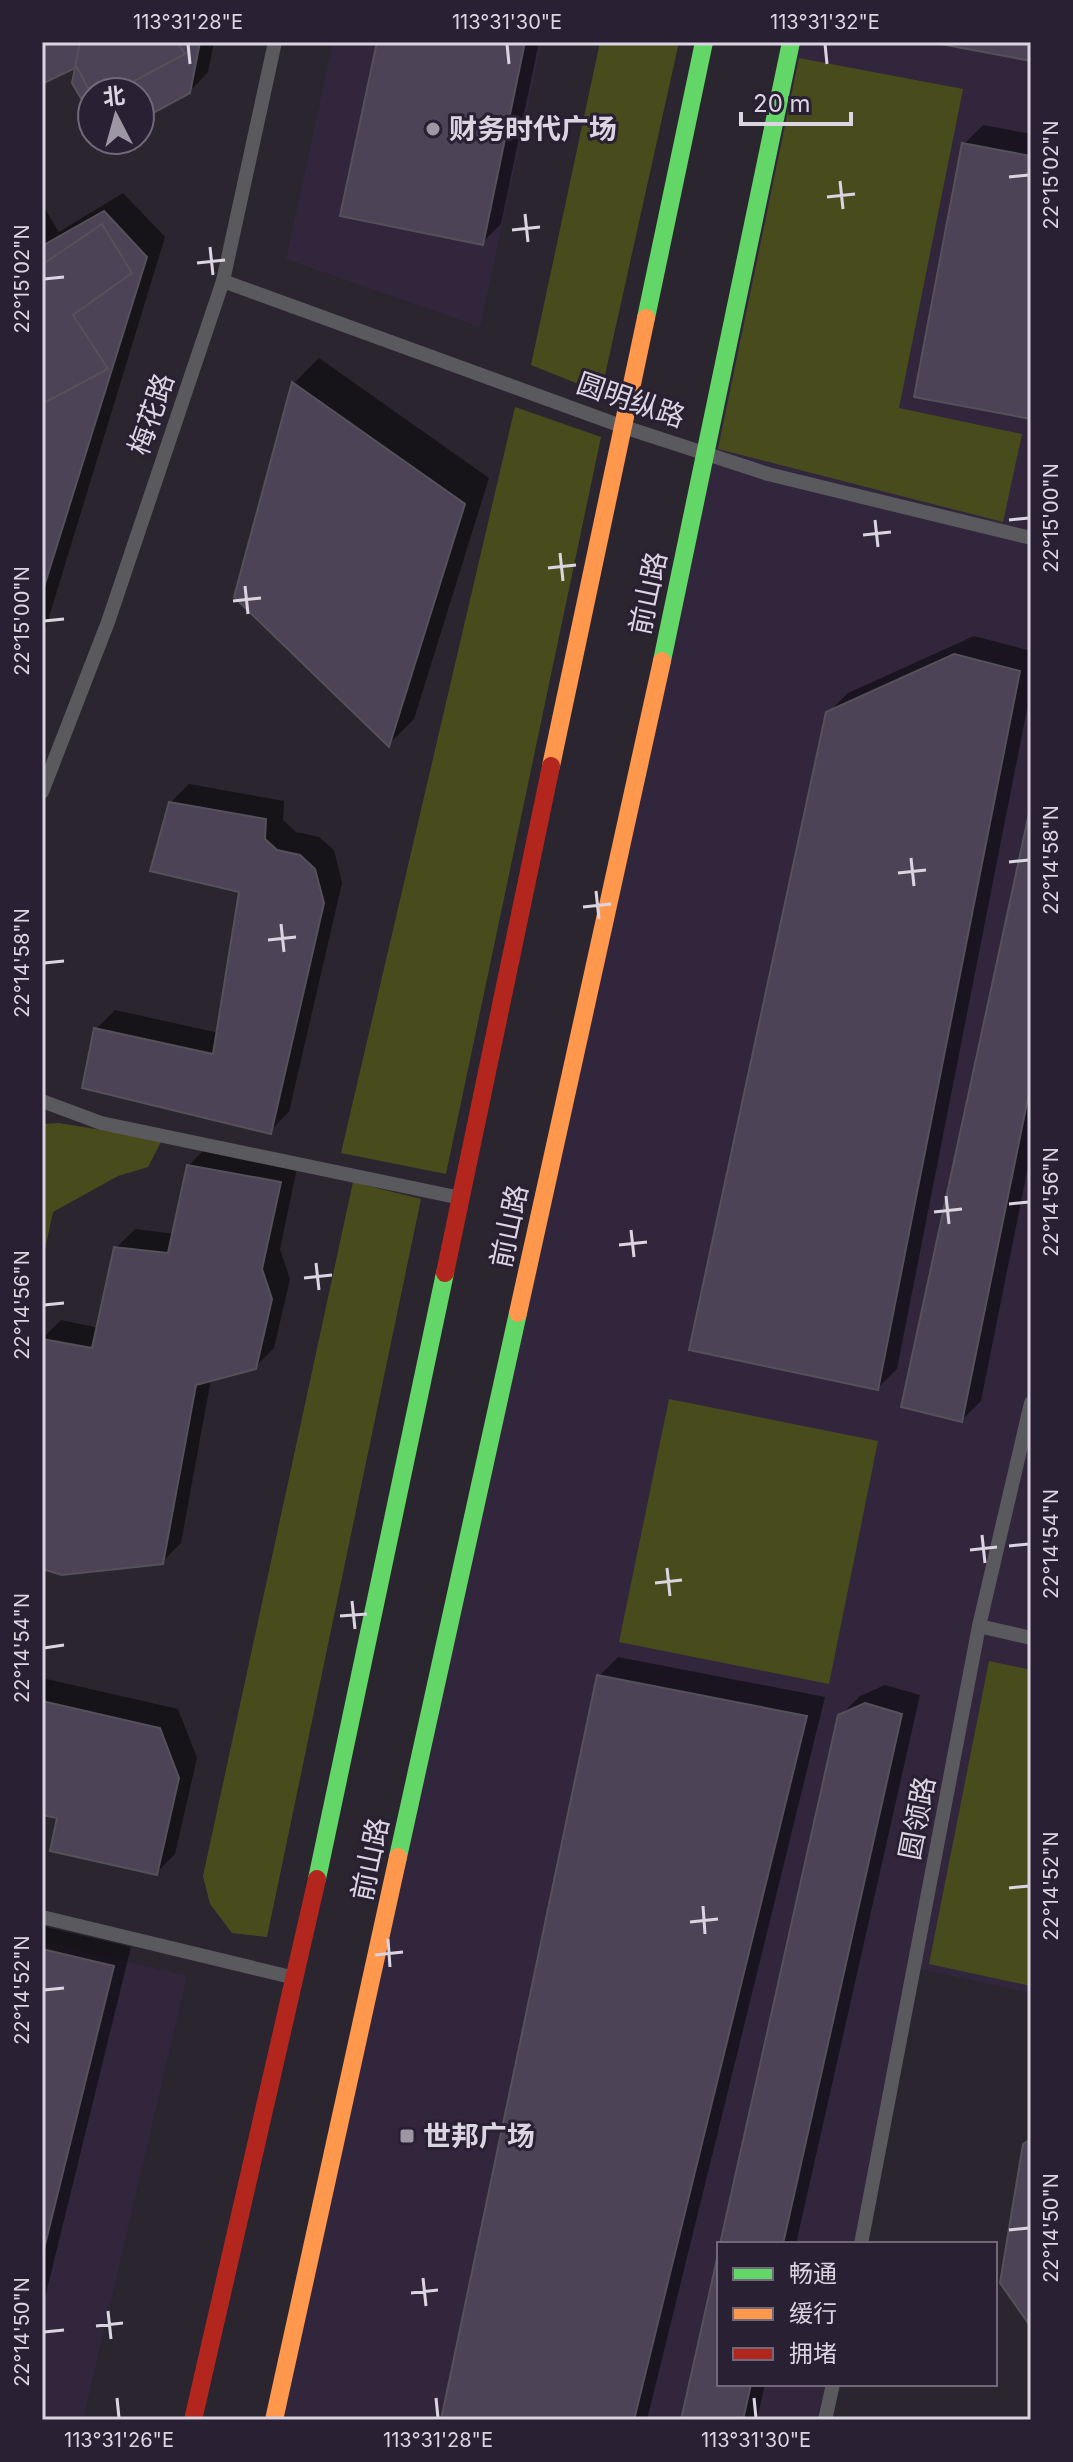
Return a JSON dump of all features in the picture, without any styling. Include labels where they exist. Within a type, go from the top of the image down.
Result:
[{"type":"main road","name":"前山路","points":[[193,2420],[296,1978],[704,42]]},
{"type":"main road","name":"前山路","points":[[274,2420],[708,454],[791,42]]},
{"type":"lane","name":"梅花路","points":[[42,792],[108,622],[223,281],[275,42]]},
{"type":"lane","name":"圆明纵路","points":[[223,281],[624,427],[768,474],[1031,538]]},
{"type":"lane","points":[[42,1101],[101,1123],[461,1198]]},
{"type":"lane","name":"圆领路","points":[[861,2242],[979,1626],[1031,1403]]},
{"type":"lane","points":[[979,1626],[1031,1638]]},
{"type":"lane","points":[[42,1917],[296,1978]]},
{"type":"lane","points":[[825,2420],[833,2386]]},
{"type":"shaded area","points":[[333,42],[542,42],[480,327],[286,259]]},
{"type":"shaded area","points":[[792,42],[1031,42],[1031,1993],[915,1968],[860,2242],[717,2242],[717,2386],[833,2386],[825,2420],[275,2420]]},
{"type":"shaded area","points":[[42,1941],[187,1976],[83,2420],[42,2420]]},
{"type":"green space","points":[[600,42],[679,42],[601,393],[531,365]]},
{"type":"green space","points":[[799,58],[963,89],[899,408],[1022,434],[1003,522],[718,449]]},
{"type":"green space","points":[[515,407],[601,437],[446,1174],[341,1153]]},
{"type":"green space","points":[[59,1123],[162,1140],[148,1167],[118,1176],[53,1212],[42,1263],[42,1124]]},
{"type":"green space","points":[[353,1182],[421,1199],[267,1937],[232,1933],[210,1904],[203,1876]]},
{"type":"green space","points":[[669,1399],[878,1441],[829,1684],[619,1642]]},
{"type":"green space","points":[[989,1661],[1031,1670],[1031,1986],[929,1964]]},
{"type":"building","points":[[42,42],[177,42],[185,54],[144,76],[82,76],[77,67],[42,84]]},
{"type":"building","points":[[80,42],[200,42],[190,93],[156,111],[156,76],[76,76],[76,90],[72,83]]},
{"type":"building","name":"财务时代广场","points":[[377,42],[525,42],[483,245],[340,216]]},
{"type":"building","points":[[930,42],[1031,42],[1031,61]]},
{"type":"building","points":[[962,143],[1031,156],[1031,419],[914,397]]},
{"type":"building","points":[[104,211],[147,257],[44,587],[42,253],[44,245]]},
{"type":"building","points":[[102,224],[132,273],[73,315],[108,369],[42,404],[42,265]]},
{"type":"building","points":[[292,382],[465,504],[389,747],[234,597]]},
{"type":"building","points":[[954,654],[1020,671],[878,1390],[689,1350],[826,712]]},
{"type":"building","points":[[169,802],[266,819],[265,839],[277,850],[300,855],[315,869],[324,903],[271,1134],[82,1088],[94,1028],[213,1054],[239,892],[150,871]]},
{"type":"building","points":[[1031,804],[1031,1083],[962,1422],[901,1407]]},
{"type":"building","points":[[187,1165],[281,1182],[262,1269],[272,1299],[256,1369],[196,1385],[163,1564],[62,1575],[42,1569],[42,1339],[92,1348],[114,1247],[168,1253]]},
{"type":"building","points":[[597,1675],[807,1716],[634,2420],[441,2420]]},
{"type":"building","points":[[42,1701],[160,1728],[179,1778],[157,1875],[50,1851],[57,1818],[42,1815]]},
{"type":"building","points":[[865,1703],[902,1714],[783,2242],[720,2242],[838,1715]]},
{"type":"building","points":[[42,1949],[114,1966],[42,2257]]},
{"type":"building","points":[[1031,2139],[1031,2327],[1000,2283],[1023,2144]]},
{"type":"building","points":[[717,2259],[717,2386],[751,2386],[743,2420],[681,2420]]},
{"type":"traffic: fast","points":[[646,318],[704,42]]},
{"type":"traffic: fast","points":[[662,661],[791,42]]},
{"type":"traffic: fast","points":[[317,1879],[445,1273]]},
{"type":"traffic: fast","points":[[398,1857],[518,1313]]},
{"type":"traffic: slow","points":[[551,766],[646,318]]},
{"type":"traffic: slow","points":[[518,1313],[662,661]]},
{"type":"traffic: slow","points":[[274,2420],[398,1857]]},
{"type":"traffic: jam","points":[[445,1273],[551,766]]},
{"type":"traffic: jam","points":[[193,2420],[317,1879]]},
{"type":"place","name":"财务时代广场","points":[[433,129]]},
{"type":"place","name":"世邦广场","points":[[407,2136]]}]
